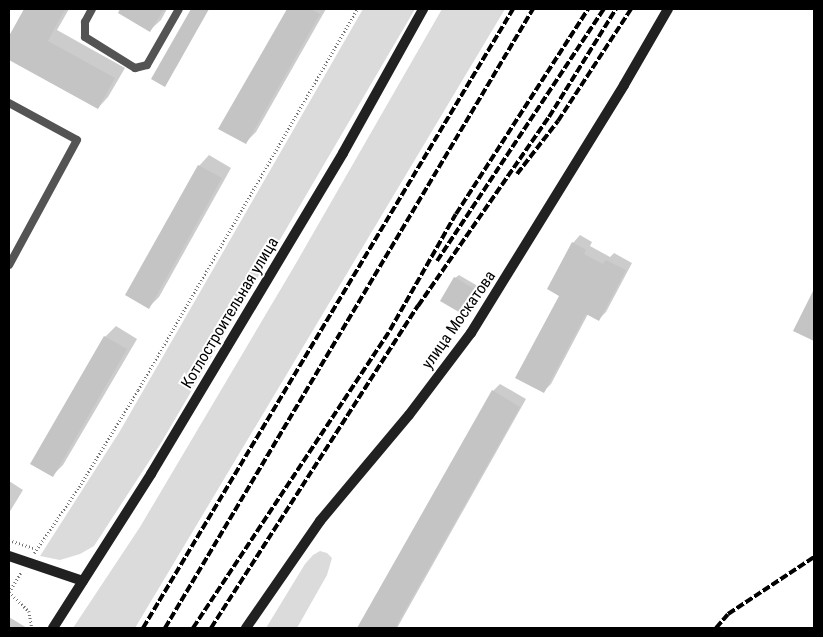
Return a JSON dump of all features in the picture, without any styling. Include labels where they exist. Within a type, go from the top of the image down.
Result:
[{"type":"main road","name":"Котлостроительная улица","points":[[53,628],[156,465],[343,153],[423,9]]},
{"type":"main road","name":"улица Москатова","points":[[246,628],[320,522],[409,415],[471,333],[609,110],[668,9]]},
{"type":"main road","points":[[9,556],[83,581]]},
{"type":"lane","points":[[92,9],[85,22],[86,37],[135,68],[147,66],[179,9]]},
{"type":"lane","points":[[9,103],[77,140],[9,265]]},
{"type":"path","points":[[32,628],[29,611],[9,592],[27,562],[79,487],[138,390],[357,9]]},
{"type":"path","points":[[9,540],[36,549]]},
{"type":"shaded area","points":[[363,9],[415,9],[161,443],[94,546],[80,554],[60,560],[40,556],[120,431]]},
{"type":"shaded area","points":[[442,9],[505,9],[135,628],[73,628],[140,527],[295,265]]},
{"type":"shaded area","points":[[320,551],[327,553],[332,558],[327,575],[297,628],[266,628],[305,564],[313,555]]},
{"type":"building","points":[[24,9],[65,9],[48,41],[115,78],[98,109],[9,60],[9,36]]},
{"type":"building","points":[[120,9],[164,9],[150,32],[118,13]]},
{"type":"building","points":[[191,9],[209,9],[165,87],[151,79]]},
{"type":"building","points":[[287,9],[311,9],[320,14],[246,144],[218,129]]},
{"type":"building","points":[[198,165],[222,178],[149,309],[125,295]]},
{"type":"building","points":[[572,242],[586,250],[584,254],[603,264],[606,260],[626,270],[599,321],[586,314],[544,393],[515,378],[559,296],[547,289]]},
{"type":"building","points":[[454,277],[478,291],[464,315],[440,301]]},
{"type":"building","points":[[814,289],[814,341],[793,331]]},
{"type":"building","points":[[104,336],[127,349],[53,477],[30,464]]},
{"type":"building","points":[[492,390],[520,407],[395,628],[357,628]]},
{"type":"railway","points":[[143,628],[513,9]]},
{"type":"railway","points":[[165,628],[533,9]]},
{"type":"railway","points":[[193,628],[390,330],[456,214],[588,9]]},
{"type":"railway","points":[[437,261],[604,9]]},
{"type":"railway","points":[[211,628],[418,306],[549,117],[616,9]]},
{"type":"railway","points":[[517,174],[558,121],[631,9]]},
{"type":"railway","points":[[716,628],[728,614],[814,557]]}]
